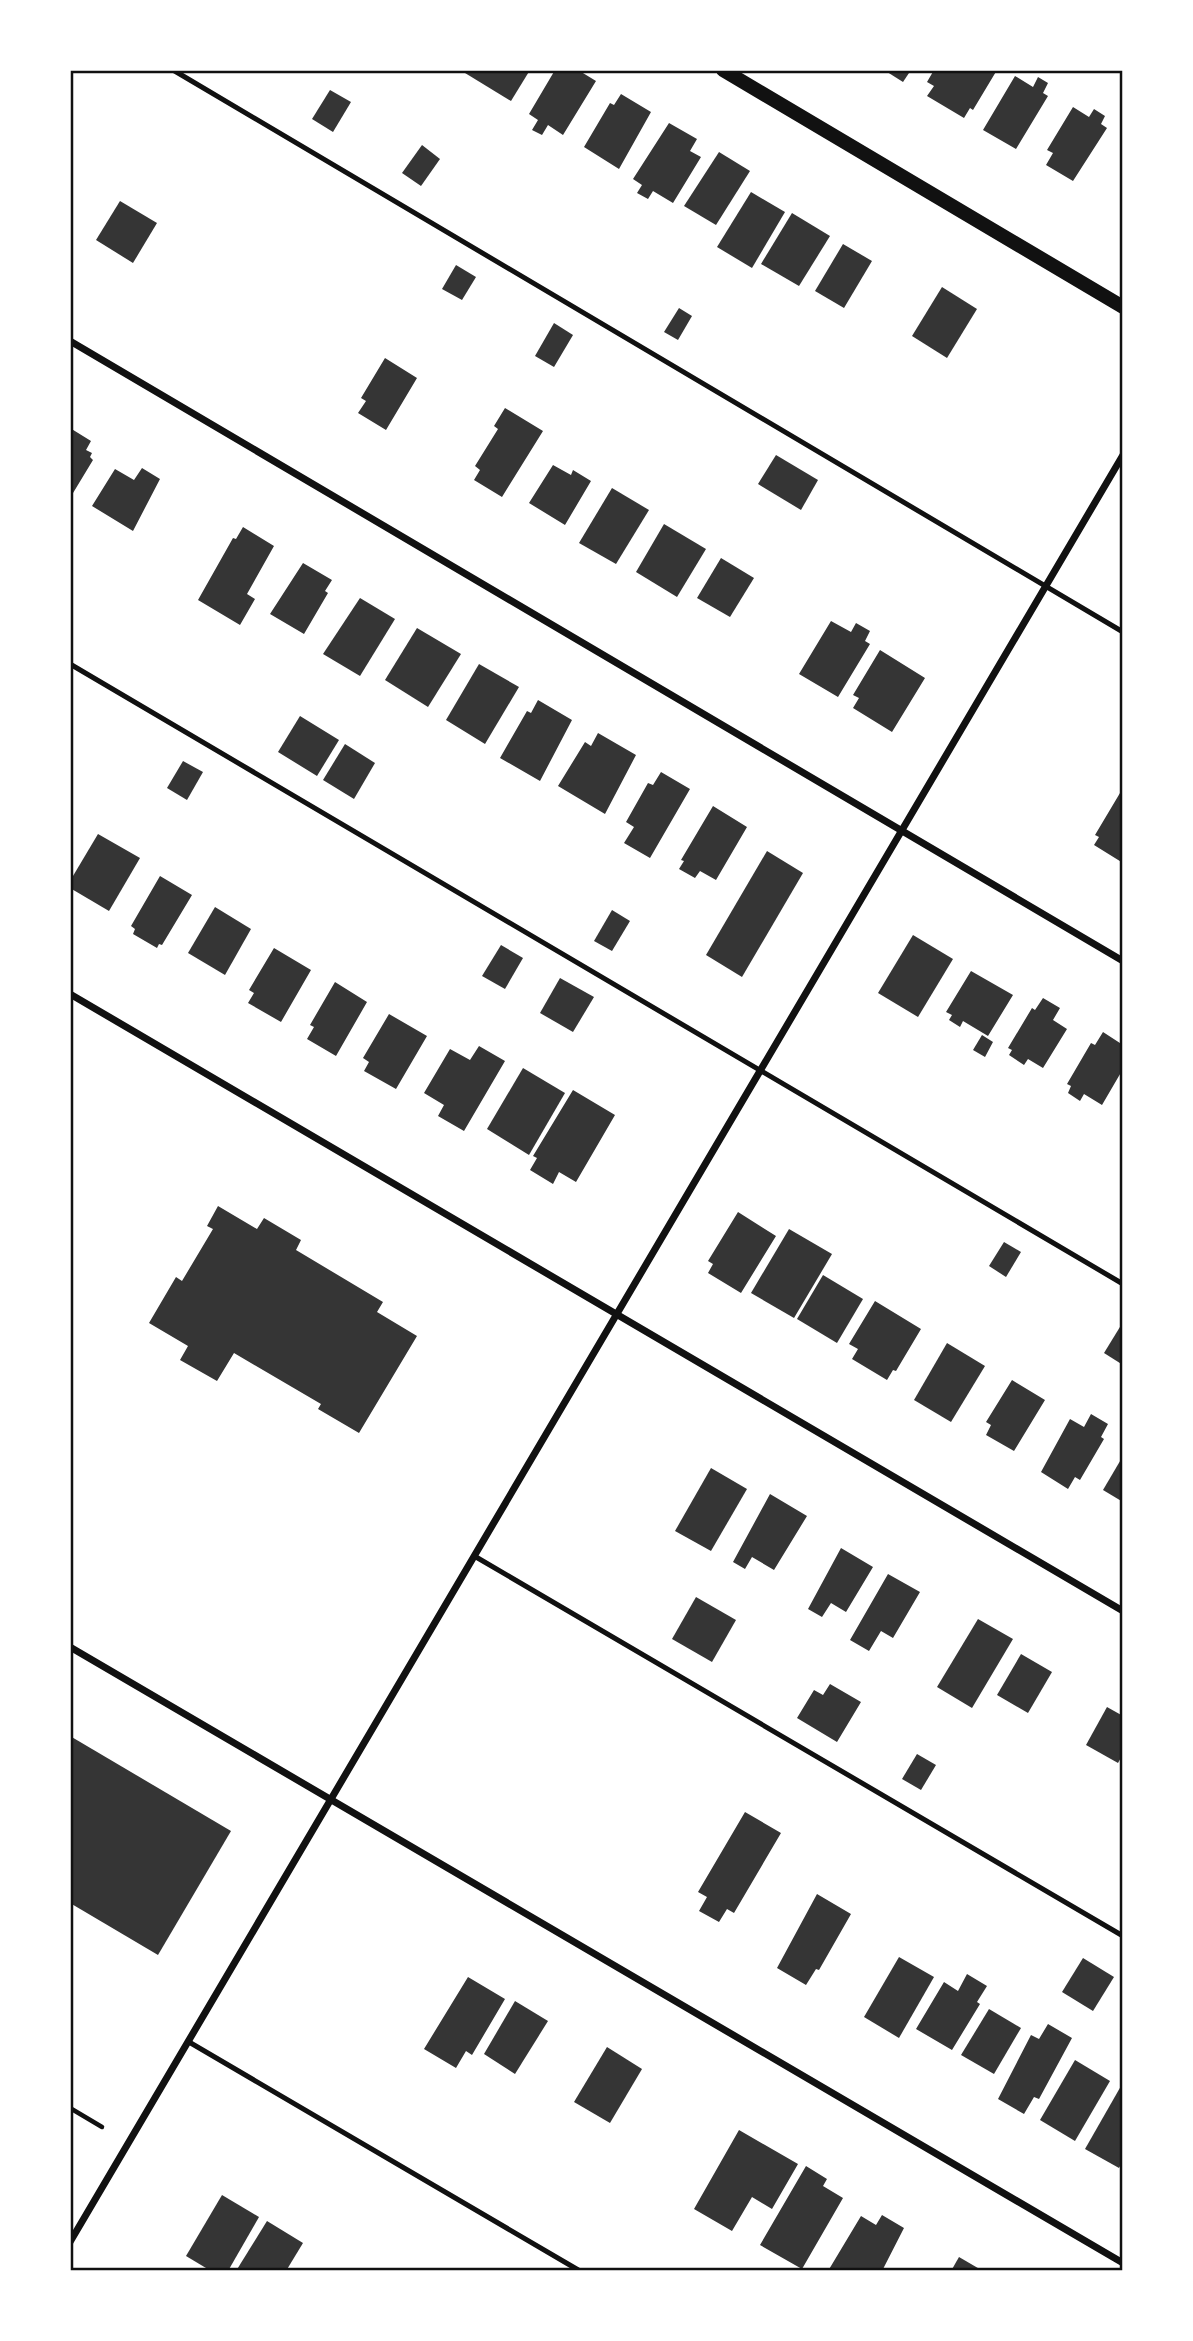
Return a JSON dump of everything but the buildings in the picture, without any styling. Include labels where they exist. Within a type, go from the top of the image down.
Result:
[{"type":"main road","points":[[723,70],[1123,307]]},
{"type":"street","points":[[70,341],[1123,961]]},
{"type":"street","points":[[70,2242],[332,1802],[1123,455]]},
{"type":"street","points":[[70,994],[1123,1611]]},
{"type":"street","points":[[70,1647],[1123,2263]]},
{"type":"lane","points":[[173,70],[1123,632]]},
{"type":"lane","points":[[70,664],[1123,1284]]},
{"type":"lane","points":[[476,1557],[1123,1936]]},
{"type":"lane","points":[[189,2042],[580,2271]]},
{"type":"path","points":[[70,2108],[102,2127]]}]
